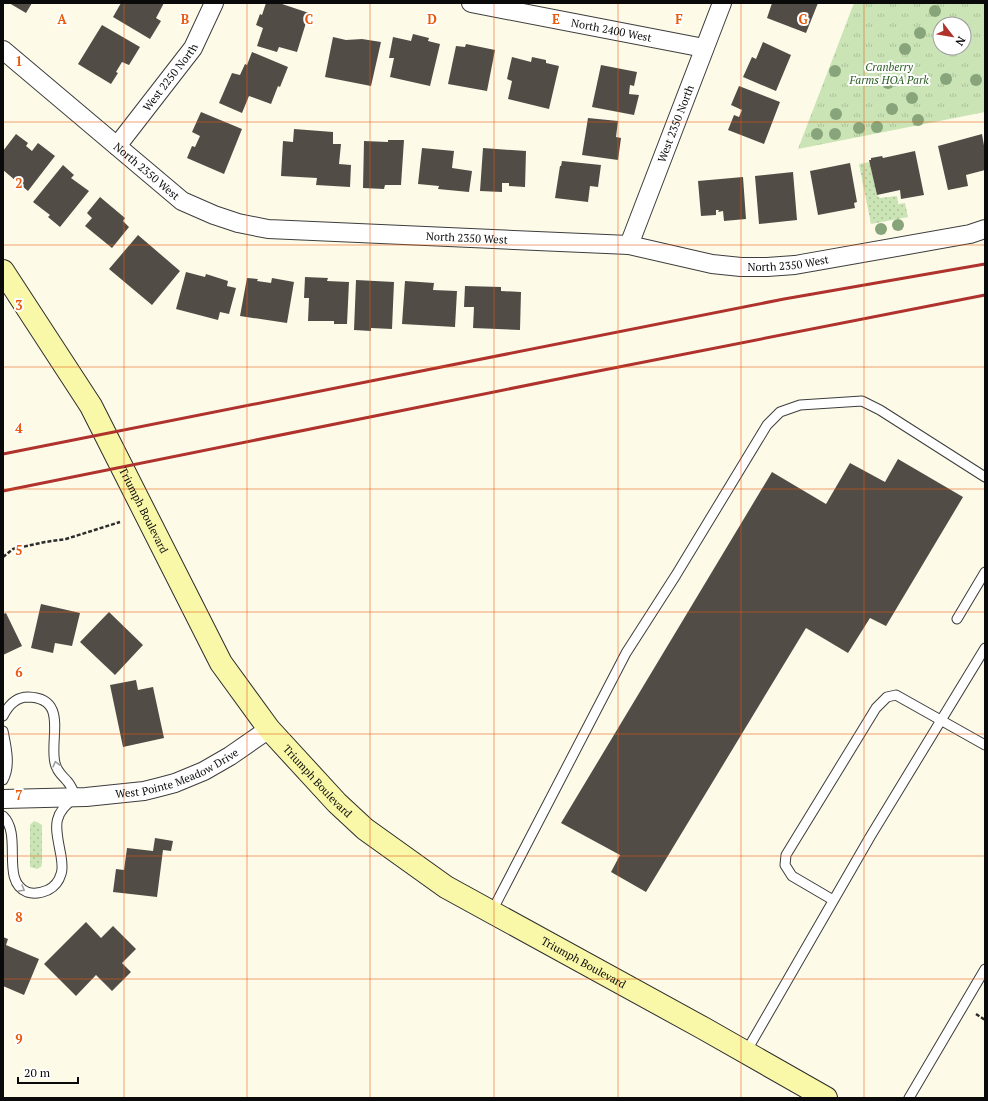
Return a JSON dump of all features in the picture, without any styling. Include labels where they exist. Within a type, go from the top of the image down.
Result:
[{"type":"main road","name":"Triumph Boulevard","points":[[3,271],[91,406],[220,663],[269,729],[337,803],[365,829],[446,887],[746,1052],[826,1098]]},
{"type":"street","name":"West 2250 North","points":[[117,146],[193,48],[214,3]]},
{"type":"street","name":"North 2400 West","points":[[471,3],[704,48]]},
{"type":"street","name":"West 2350 North","points":[[629,245],[722,3]]},
{"type":"street","name":"North 2350 West","points":[[3,50],[182,201],[214,215],[238,223],[268,229],[629,245],[712,264],[741,267],[795,265],[970,234],[985,229]]},
{"type":"street","name":"West Pointe Meadow Drive","points":[[3,799],[86,797],[144,791],[175,783],[204,771],[230,756],[269,729]]},
{"type":"lane","points":[[491,913],[626,653],[676,575],[756,442],[767,425],[780,412],[800,405],[862,401],[880,410],[985,477]]},
{"type":"lane","points":[[957,618],[985,572]]},
{"type":"lane","points":[[746,1052],[833,900],[985,648]]},
{"type":"lane","points":[[833,900],[792,876],[785,865],[786,855],[876,708],[886,697],[896,695],[985,745]]},
{"type":"lane","points":[[3,716],[9,706],[17,700],[31,697],[45,701],[53,710],[56,725],[54,746],[55,762],[59,773],[67,781],[76,797],[68,802],[57,818],[58,844],[62,864],[62,873],[58,881],[47,891],[28,893],[19,889],[11,880],[8,866],[10,844],[9,829],[3,816]]},
{"type":"lane","points":[[3,731],[6,746],[7,773],[3,780]]},
{"type":"lane","points":[[910,1098],[985,969]]},
{"type":"path","points":[[3,557],[14,549],[66,539],[120,522]]},
{"type":"path","points":[[975,1014],[985,1020]]},
{"type":"green space","name":"Cranberry Farms HOA Park","points":[[854,3],[985,3],[985,112],[798,149]]},
{"type":"green space","points":[[870,162],[877,195],[880,198],[897,196],[898,204],[905,203],[908,217],[871,224],[859,164]]},
{"type":"green space","points":[[34,821],[41,824],[42,827],[42,863],[41,867],[37,869],[30,867],[30,825]]},
{"type":"building","points":[[9,3],[32,3],[26,13]]},
{"type":"building","points":[[121,3],[164,3],[156,18],[161,21],[150,39],[113,17]]},
{"type":"building","points":[[266,3],[279,3],[309,13],[297,52],[279,47],[277,52],[257,46],[263,28],[256,25],[260,14],[262,15]]},
{"type":"building","points":[[772,3],[818,3],[806,33],[767,18]]},
{"type":"building","points":[[102,25],[140,47],[129,65],[122,62],[116,72],[118,73],[111,84],[78,64]]},
{"type":"building","points":[[413,34],[429,38],[428,41],[440,44],[430,86],[390,77],[394,58],[389,58],[393,37],[411,41]]},
{"type":"building","points":[[333,37],[346,40],[362,39],[381,42],[371,86],[325,77]]},
{"type":"building","points":[[763,42],[791,55],[776,91],[743,77],[752,57],[756,59]]},
{"type":"building","points":[[466,44],[495,50],[487,91],[448,84],[456,46],[465,47]]},
{"type":"building","points":[[252,52],[288,67],[271,104],[249,96],[242,113],[219,103],[232,73],[240,75],[245,64],[247,65]]},
{"type":"building","points":[[512,57],[531,62],[532,57],[546,60],[546,63],[559,66],[549,109],[508,99],[512,81],[507,79]]},
{"type":"building","points":[[601,65],[637,72],[634,86],[630,85],[629,94],[639,95],[634,115],[592,107]]},
{"type":"building","points":[[739,86],[780,102],[764,144],[728,130],[734,115],[739,117],[742,110],[731,105]]},
{"type":"building","points":[[201,112],[242,129],[224,174],[187,158],[192,146],[195,147],[200,136],[192,132]]},
{"type":"building","points":[[588,118],[618,121],[616,137],[621,138],[618,160],[582,155]]},
{"type":"building","points":[[294,129],[333,132],[333,144],[341,144],[339,164],[351,165],[350,187],[316,185],[317,178],[281,176],[283,141],[293,142]]},
{"type":"building","points":[[16,134],[28,143],[26,146],[32,151],[38,143],[55,156],[28,191],[3,170],[3,151]]},
{"type":"building","points":[[982,134],[985,151],[985,170],[966,175],[968,186],[948,190],[938,146]]},
{"type":"building","points":[[388,140],[404,140],[401,185],[385,185],[384,189],[363,188],[364,141],[388,142]]},
{"type":"building","points":[[422,148],[454,151],[452,168],[472,171],[469,192],[438,189],[439,186],[418,184]]},
{"type":"building","points":[[483,148],[526,151],[525,187],[509,186],[509,183],[502,183],[502,192],[480,191]]},
{"type":"building","points":[[915,151],[924,195],[901,199],[900,190],[877,195],[869,160],[871,160],[871,158],[882,156],[883,158]]},
{"type":"building","points":[[562,161],[601,165],[598,187],[590,186],[588,202],[555,198]]},
{"type":"building","points":[[850,163],[857,202],[854,203],[855,208],[818,215],[810,171]]},
{"type":"building","points":[[63,165],[74,175],[71,178],[89,191],[60,227],[48,217],[50,215],[33,202]]},
{"type":"building","points":[[793,172],[797,220],[759,224],[755,176]]},
{"type":"building","points":[[743,177],[746,219],[724,221],[723,211],[718,212],[719,210],[716,210],[716,215],[701,216],[698,181]]},
{"type":"building","points":[[100,197],[125,218],[123,221],[129,227],[112,248],[85,226],[92,218],[87,213]]},
{"type":"building","points":[[138,235],[180,271],[152,305],[109,269]]},
{"type":"building","points":[[186,272],[205,277],[206,274],[228,281],[227,286],[236,288],[229,314],[220,312],[218,320],[176,309]]},
{"type":"building","points":[[305,277],[328,278],[327,281],[349,282],[347,324],[334,324],[334,321],[308,321],[309,298],[304,298]]},
{"type":"building","points":[[247,278],[258,279],[257,281],[271,283],[272,278],[294,282],[287,323],[240,316]]},
{"type":"building","points":[[356,280],[394,282],[392,329],[371,328],[371,331],[354,330]]},
{"type":"building","points":[[405,281],[434,283],[433,290],[457,291],[455,327],[402,324]]},
{"type":"building","points":[[465,286],[501,287],[501,291],[521,292],[520,330],[473,328],[474,307],[464,307]]},
{"type":"building","points":[[898,459],[963,497],[886,626],[870,618],[848,653],[806,628],[646,892],[611,872],[620,855],[561,823],[772,472],[826,504],[850,463],[885,482]]},
{"type":"building","points":[[41,604],[80,613],[72,646],[55,643],[53,653],[31,648]]},
{"type":"building","points":[[109,612],[143,645],[115,675],[80,642]]},
{"type":"building","points":[[6,613],[22,646],[3,655],[3,614]]},
{"type":"building","points":[[136,680],[138,690],[153,687],[164,738],[123,747],[110,685]]},
{"type":"building","points":[[155,838],[173,841],[171,851],[163,850],[157,897],[113,892],[116,869],[124,870],[127,848],[153,851]]},
{"type":"building","points":[[86,922],[101,938],[113,926],[136,949],[122,963],[131,972],[112,991],[96,975],[76,996],[44,964]]},
{"type":"building","points":[[3,937],[8,939],[6,945],[39,959],[24,995],[3,986]]},
{"type":"railway","points":[[3,454],[784,299],[985,264]]},
{"type":"railway","points":[[3,491],[578,375],[985,295]]}]
